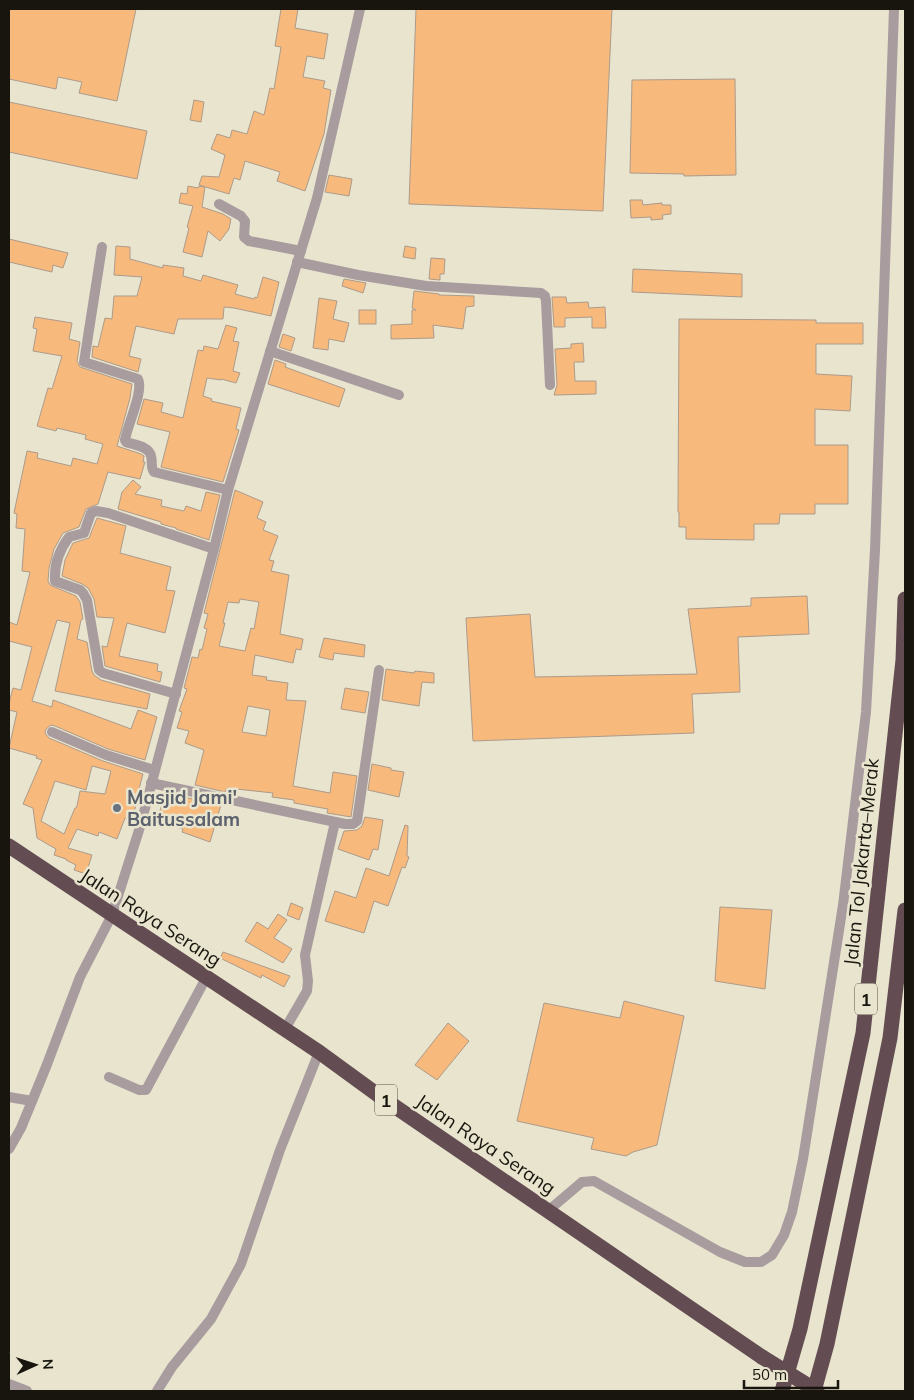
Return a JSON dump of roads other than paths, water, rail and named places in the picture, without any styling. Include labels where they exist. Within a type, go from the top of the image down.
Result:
[{"type":"highway","name":"Jalan Tol Jakarta–Merak","points":[[782,1391],[800,1330],[863,1032],[903,660],[905,599]]},
{"type":"highway","name":"Jalan Raya Serang","points":[[9,846],[285,1029],[378,1095],[762,1357],[815,1391]]},
{"type":"highway","name":"1","points":[[815,1391],[827,1344],[890,1038],[905,910]]},
{"type":"street","points":[[9,1149],[21,1128],[80,976],[112,915],[142,820],[228,490],[318,198],[360,9]]},
{"type":"street","points":[[549,1210],[582,1182],[594,1181],[720,1252],[746,1262],[761,1262],[772,1255],[784,1235],[792,1212],[803,1159],[843,905],[866,712],[875,550],[894,9]]},
{"type":"street","points":[[219,204],[241,216],[245,221],[244,237],[249,242],[301,252]]},
{"type":"street","points":[[102,247],[84,362],[138,379],[140,383],[138,396],[125,440],[149,451],[152,456],[151,466],[154,472],[228,490]]},
{"type":"street","points":[[298,262],[358,275],[426,286],[541,293],[546,301],[550,385]]},
{"type":"street","points":[[270,351],[399,395]]},
{"type":"street","points":[[176,694],[103,673],[99,670],[87,600],[80,590],[55,581],[61,548],[69,537],[84,533],[91,513],[96,511],[108,513],[214,549]]},
{"type":"street","points":[[151,783],[335,822],[353,824],[357,821],[380,670]]},
{"type":"street","points":[[52,732],[106,755],[154,770]]},
{"type":"street","points":[[285,1029],[307,991],[308,981],[305,955],[335,822]]},
{"type":"street","points":[[109,1077],[139,1090],[146,1090],[206,978]]},
{"type":"street","points":[[157,1391],[172,1367],[211,1318],[242,1264],[280,1150],[319,1052]]},
{"type":"street","points":[[9,1097],[32,1101]]},
{"type":"street","points":[[9,1384],[27,1391]]},
{"type":"place","name":"Masjid Jami' Baitussalam","points":[[117,808]]}]
